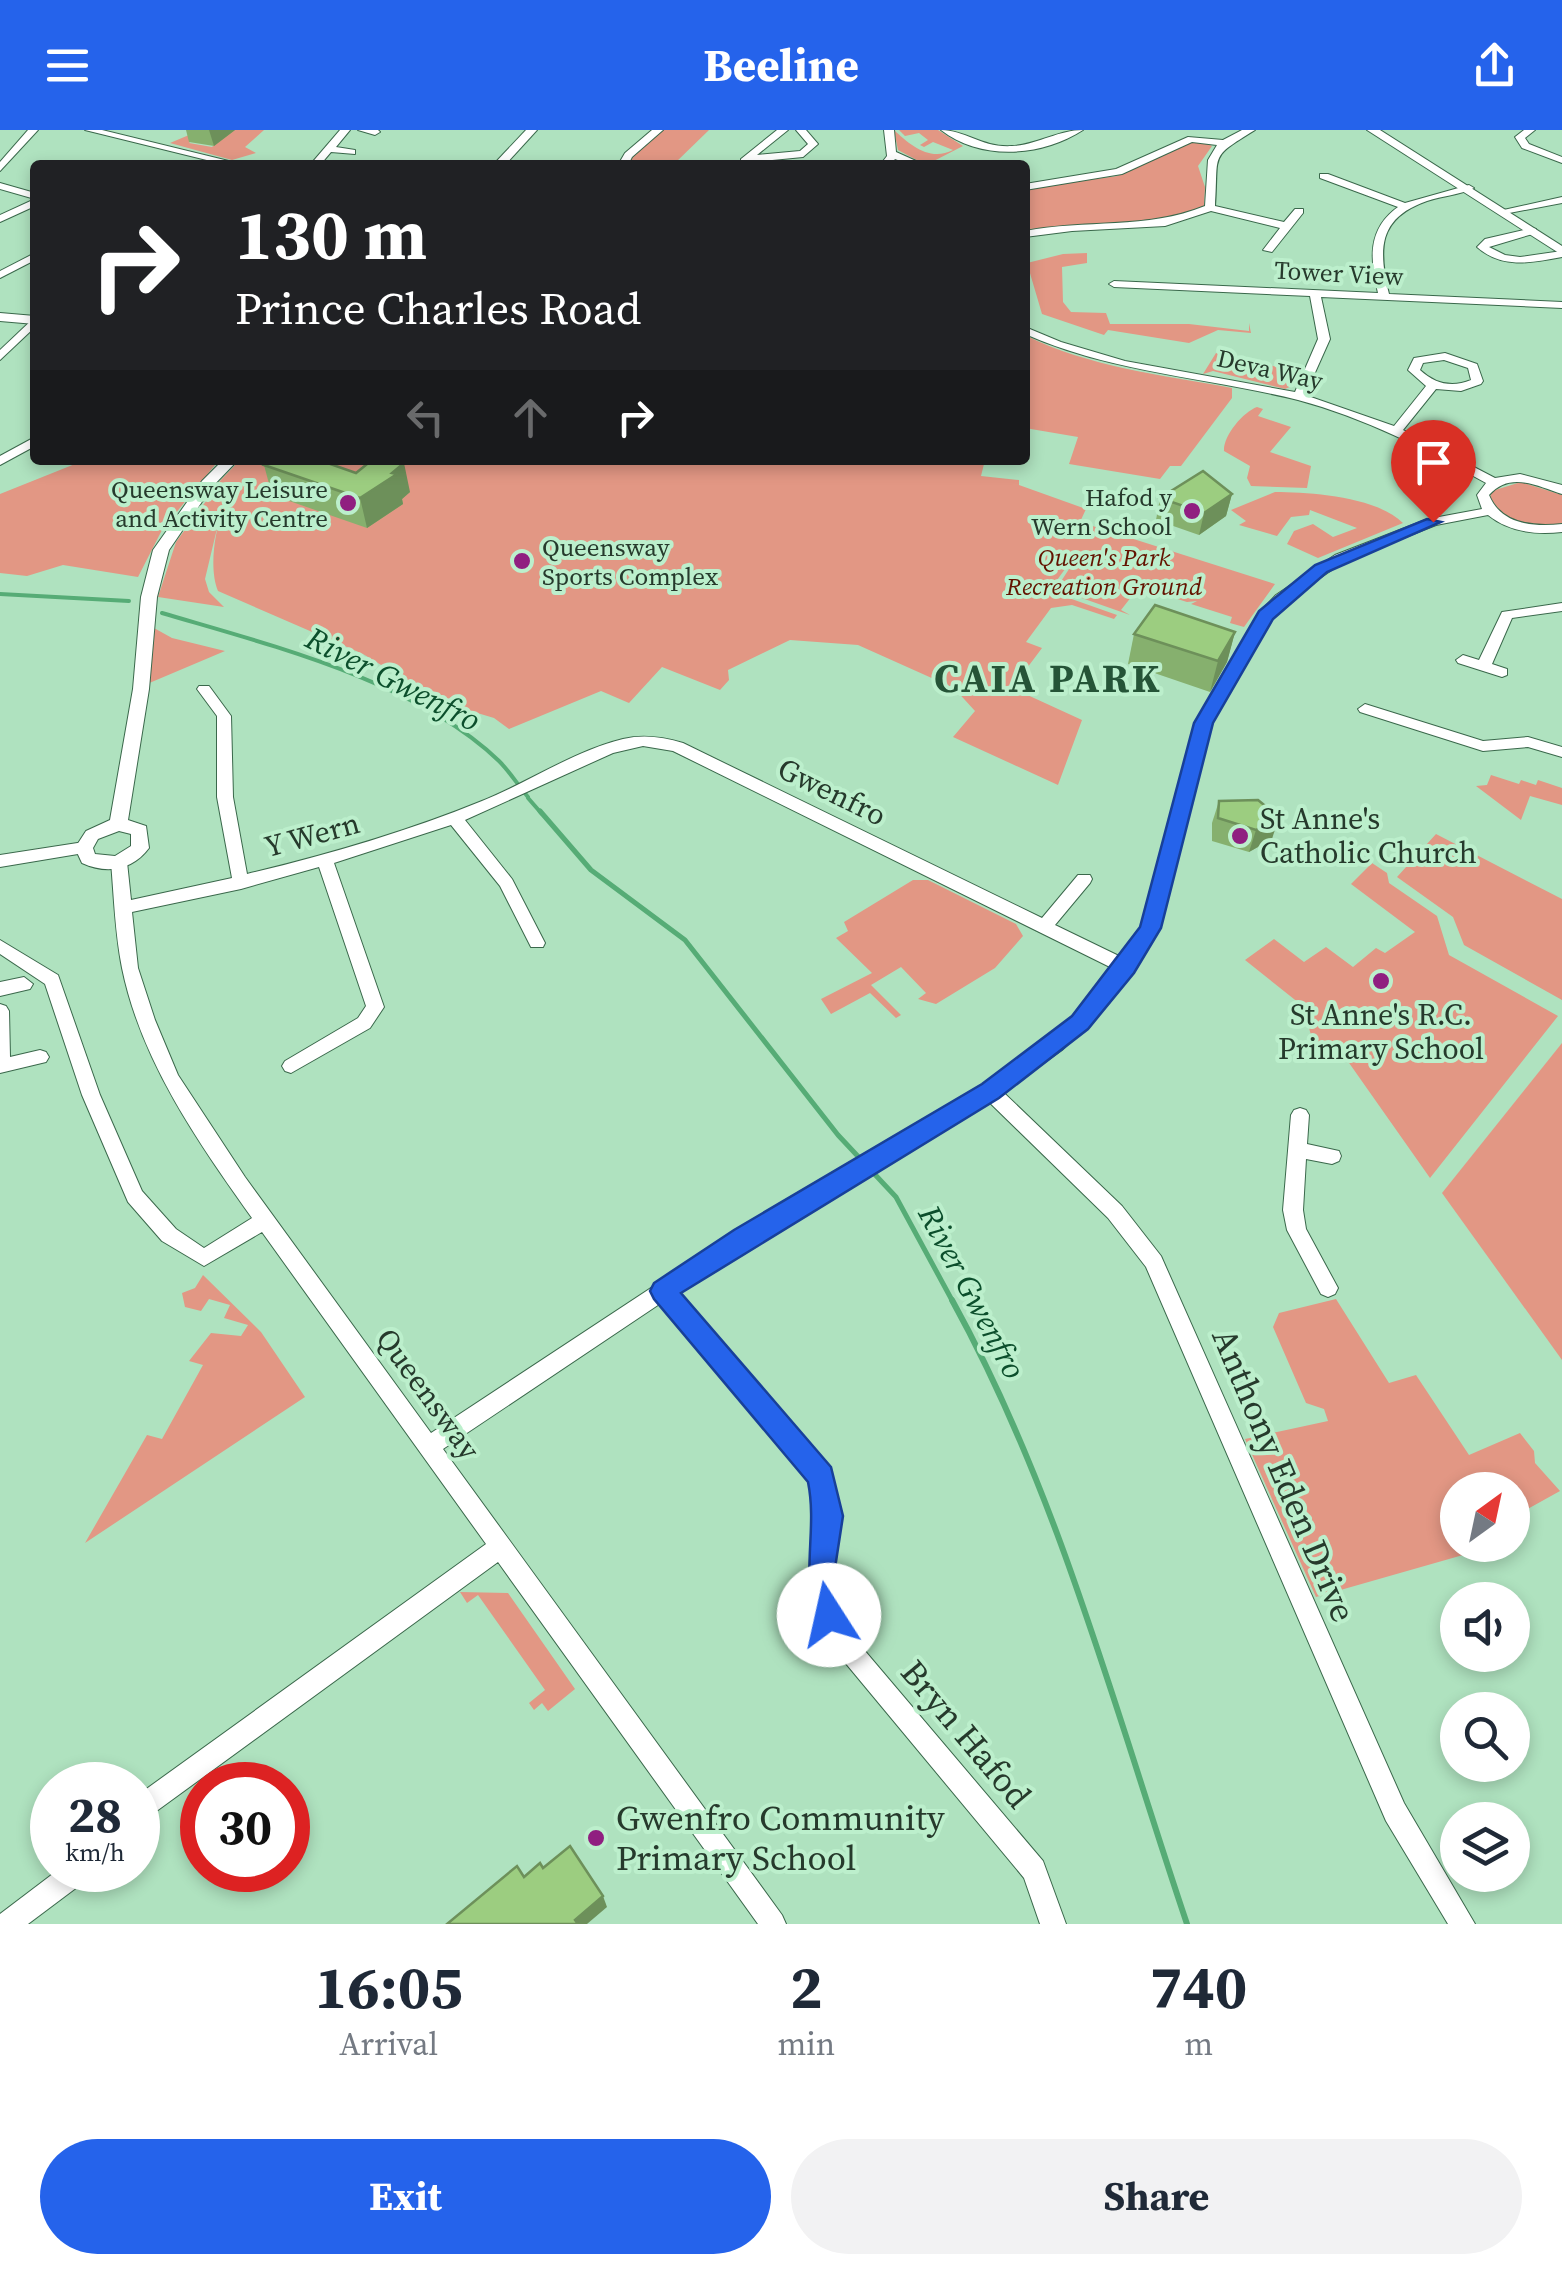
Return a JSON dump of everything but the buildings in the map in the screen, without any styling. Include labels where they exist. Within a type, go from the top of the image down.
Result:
[{"type":"street","points":[[90,130],[219,160]]},
{"type":"street","points":[[319,160],[345,130]]},
{"type":"street","points":[[505,160],[532,130]]},
{"type":"street","points":[[626,160],[658,130]]},
{"type":"street","points":[[746,160],[783,130]]},
{"type":"street","points":[[758,160],[803,154],[813,140],[801,130]]},
{"type":"street","points":[[888,160],[892,154],[889,130]]},
{"type":"street","points":[[946,130],[967,144],[994,152],[1020,151],[1069,132]]},
{"type":"street","points":[[1210,208],[1213,188],[1208,168],[1214,152],[1250,130]]},
{"type":"street","points":[[1372,130],[1504,211],[1562,252]]},
{"type":"street","points":[[1526,130],[1520,137],[1525,146],[1562,160]]},
{"type":"street","points":[[0,168],[35,135]]},
{"type":"street","points":[[1030,186],[1118,172],[1191,139],[1225,143]]},
{"type":"street","points":[[329,149],[352,152]]},
{"type":"street","points":[[892,154],[907,160]]},
{"type":"street","points":[[1324,176],[1400,205],[1468,188]]},
{"type":"street","points":[[0,186],[30,197]]},
{"type":"street","points":[[1504,211],[1562,200]]},
{"type":"street","points":[[0,219],[30,202]]},
{"type":"street","points":[[1384,297],[1378,276],[1378,250],[1385,226],[1400,205]]},
{"type":"street","points":[[1030,234],[1154,226],[1210,208],[1286,226]]},
{"type":"street","points":[[1268,250],[1299,212]]},
{"type":"street","points":[[1532,231],[1489,240],[1482,248],[1499,260],[1519,263],[1562,252]]},
{"type":"street","points":[[0,275],[30,259]]},
{"type":"street","name":"Tower View","points":[[1113,282],[1562,305]]},
{"type":"street","points":[[1298,396],[1324,339],[1316,294]]},
{"type":"street","points":[[0,317],[30,320]]},
{"type":"street","points":[[0,357],[30,325]]},
{"type":"street","name":"Deva Way","points":[[1030,332],[1053,344],[1110,360],[1298,396],[1398,429],[1494,482]]},
{"type":"street","points":[[1425,357],[1456,358],[1473,366],[1479,376],[1464,388],[1433,385],[1414,370],[1425,357]]},
{"type":"street","points":[[1398,429],[1433,385]]},
{"type":"street","points":[[0,460],[30,444]]},
{"type":"street","points":[[0,861],[84,848],[100,829],[118,824],[140,689],[148,597],[161,550],[207,484],[226,465]]},
{"type":"street","points":[[1558,533],[1524,528],[1490,510],[1483,495],[1494,482],[1520,478],[1556,487],[1562,473]]},
{"type":"street","points":[[430,1446],[663,1291],[990,1091],[1056,1045],[1126,967],[1159,906],[1203,723],[1266,615],[1281,598],[1340,558],[1419,527],[1490,510]]},
{"type":"street","points":[[1484,666],[1507,615],[1562,607]]},
{"type":"street","points":[[1463,660],[1502,672]]},
{"type":"street","points":[[204,689],[224,716],[225,797],[241,883]]},
{"type":"street","points":[[1365,710],[1483,746],[1528,742],[1562,752]]},
{"type":"street","name":"Gwenfro","points":[[509,796],[624,743],[665,741],[1126,967]]},
{"type":"street","name":"Y Wern","points":[[123,908],[325,860],[456,819],[509,796]]},
{"type":"street","points":[[456,819],[506,883],[537,943]]},
{"type":"street","name":"Queensway","points":[[118,824],[134,827],[143,836],[135,854],[119,862],[130,968],[161,1060],[265,1220],[773,1924]]},
{"type":"street","points":[[84,848],[94,862],[119,862]]},
{"type":"street","points":[[291,1066],[364,1023],[375,1007],[325,860]]},
{"type":"street","points":[[1044,927],[1084,879]]},
{"type":"street","points":[[0,946],[52,980],[102,1124],[135,1196],[169,1235],[204,1258],[265,1220]]},
{"type":"street","points":[[0,989],[24,984]]},
{"type":"street","points":[[0,1011],[1,1066],[40,1058]]},
{"type":"street","name":"Anthony Eden Drive","points":[[990,1091],[1115,1212],[1154,1262],[1395,1812],[1462,1924]]},
{"type":"street","points":[[1300,1115],[1293,1210],[1298,1230],[1328,1288]]},
{"type":"street","points":[[1297,1150],[1332,1156]]},
{"type":"street","name":"Bryn Hafod","points":[[663,1291],[821,1476],[829,1516],[821,1580],[829,1615],[846,1646],[1034,1870],[1053,1924]]},
{"type":"street","points":[[160,1793],[502,1546]]},
{"type":"street","points":[[7,1924],[50,1892]]},
{"type":"green space","points":[[230,130],[264,130],[245,147],[256,153],[232,160],[170,143],[189,135],[194,138],[189,143],[212,147]]},
{"type":"green space","points":[[658,130],[709,130],[678,160],[628,160]]},
{"type":"green space","points":[[894,130],[928,153],[953,150],[933,142],[924,147],[920,145],[928,140],[919,133],[905,136],[899,130],[938,130],[963,146],[936,160],[917,160],[898,150]]},
{"type":"green space","points":[[1202,141],[1212,146],[1198,166],[1205,187],[1204,207],[1138,224],[1030,229],[1030,188],[1117,176],[1183,142]]},
{"type":"green space","points":[[1087,253],[1087,263],[1062,267],[1063,302],[1071,312],[1106,313],[1110,324],[1189,324],[1249,331],[1249,323],[1251,333],[1218,330],[1189,343],[1108,330],[1104,335],[1042,314],[1030,262]]},
{"type":"green space","points":[[1030,337],[1100,362],[1232,388],[1232,398],[1181,466],[1170,466],[1160,479],[1069,464],[1078,437],[1030,429]]},
{"type":"green space","points":[[1216,353],[1299,372],[1294,385],[1285,389],[1213,371],[1203,374]]},
{"type":"green space","points":[[1257,407],[1263,409],[1258,416],[1291,427],[1270,452],[1311,466],[1307,488],[1251,486],[1247,478],[1250,466],[1224,451],[1235,425]]},
{"type":"green space","points":[[72,465],[215,465],[162,530],[138,577],[63,565],[27,576],[0,573],[0,494]]},
{"type":"green space","name":"Queen's Park Recreation Ground","points":[[235,465],[984,465],[981,476],[1019,480],[1019,485],[1086,509],[1080,522],[1275,584],[1244,627],[1230,623],[1232,617],[1191,604],[1197,601],[1187,602],[1139,587],[1121,610],[1130,615],[1056,589],[1071,566],[1068,565],[1049,591],[1117,615],[1114,619],[1072,605],[1051,608],[1026,642],[1042,648],[1012,688],[1082,720],[1058,785],[953,737],[975,711],[954,688],[858,645],[790,640],[728,670],[729,680],[720,690],[662,667],[629,703],[601,691],[509,729],[494,718],[444,703],[363,654],[218,591],[213,568],[215,540],[232,490],[217,484]]},
{"type":"green space","points":[[1521,482],[1562,495],[1562,523],[1531,526],[1511,519],[1496,506],[1490,497],[1492,491]]},
{"type":"green space","points":[[215,489],[225,495],[205,579],[209,592],[224,607],[158,597],[176,542]]},
{"type":"green space","points":[[1275,492],[1361,502],[1392,514],[1403,523],[1318,558],[1287,544],[1294,531],[1313,524],[1333,537],[1357,528],[1310,510],[1309,515],[1291,517],[1277,536],[1239,525],[1246,521],[1231,510]]},
{"type":"green space","points":[[154,628],[172,638],[225,651],[147,684]]},
{"type":"green space","points":[[1491,775],[1519,784],[1521,780],[1536,785],[1538,780],[1562,788],[1562,805],[1530,796],[1521,820],[1476,786],[1487,785]]},
{"type":"green space","points":[[1436,834],[1562,899],[1562,1000],[1464,945],[1453,917],[1397,877]]},
{"type":"green space","points":[[1372,863],[1387,873],[1389,883],[1437,916],[1449,955],[1558,1016],[1430,1178],[1347,1060],[1329,1056],[1316,1045],[1309,1029],[1309,1011],[1245,960],[1274,939],[1304,962],[1326,947],[1353,967],[1376,948],[1385,953],[1415,932],[1351,884]]},
{"type":"green space","points":[[913,880],[928,880],[1016,924],[1023,936],[995,968],[936,1004],[918,999],[926,993],[901,967],[871,985],[901,1015],[896,1018],[870,993],[831,1014],[821,999],[872,973],[836,938],[848,931],[844,922]]},
{"type":"green space","points":[[1562,1043],[1562,1360],[1442,1193]]},
{"type":"green space","points":[[203,1275],[261,1332],[305,1397],[85,1543],[147,1435],[162,1439],[203,1365],[189,1361],[211,1333],[241,1336],[248,1325],[224,1318],[230,1305],[209,1299],[201,1311],[185,1307],[182,1293],[195,1288]]},
{"type":"green space","points":[[1336,1299],[1389,1383],[1416,1375],[1469,1455],[1520,1433],[1534,1451],[1535,1463],[1560,1491],[1530,1508],[1530,1472],[1440,1472],[1440,1562],[1316,1597],[1245,1439],[1328,1421],[1324,1409],[1306,1403],[1273,1327],[1279,1313]]},
{"type":"green space","points":[[460,1592],[508,1593],[575,1689],[548,1711],[542,1703],[534,1710],[529,1703],[545,1690],[478,1595],[467,1603]]},
{"type":"waterway","name":"River Gwenfro","points":[[0,594],[129,601]]},
{"type":"waterway","name":"River Gwenfro","points":[[162,613],[249,638],[384,687],[465,733],[499,761],[528,797]]},
{"type":"waterway","name":"River Gwenfro","points":[[528,798],[542,814]]},
{"type":"waterway","name":"River Gwenfro","points":[[540,811],[591,870],[685,940],[838,1135],[896,1197],[953,1302]]},
{"type":"waterway","name":"River Gwenfro","points":[[952,1300],[990,1374],[1055,1527],[1187,1924]]},
{"type":"place","name":"Queensway Leisure and Activity Centre","points":[[348,503]]},
{"type":"place","name":"Hafod y Wern School","points":[[1192,511]]},
{"type":"place","name":"Queensway Sports Complex","points":[[522,561]]},
{"type":"place","name":"St Anne's Catholic Church","points":[[1240,836]]},
{"type":"place","name":"St Anne's R.C. Primary School","points":[[1381,981]]},
{"type":"place","name":"Gwenfro Community Primary School","points":[[596,1838]]},
{"type":"district","name":"CAIA PARK","points":[[1048,678]]},
{"type":"route","points":[[829,1615],[820,1568],[829,1516],[821,1476],[663,1291],[742,1238],[990,1091],[1056,1045],[1080,1022],[1126,967],[1150,928],[1159,906],[1203,723],[1266,615],[1281,598],[1321,568],[1381,540],[1433,522]]}]
